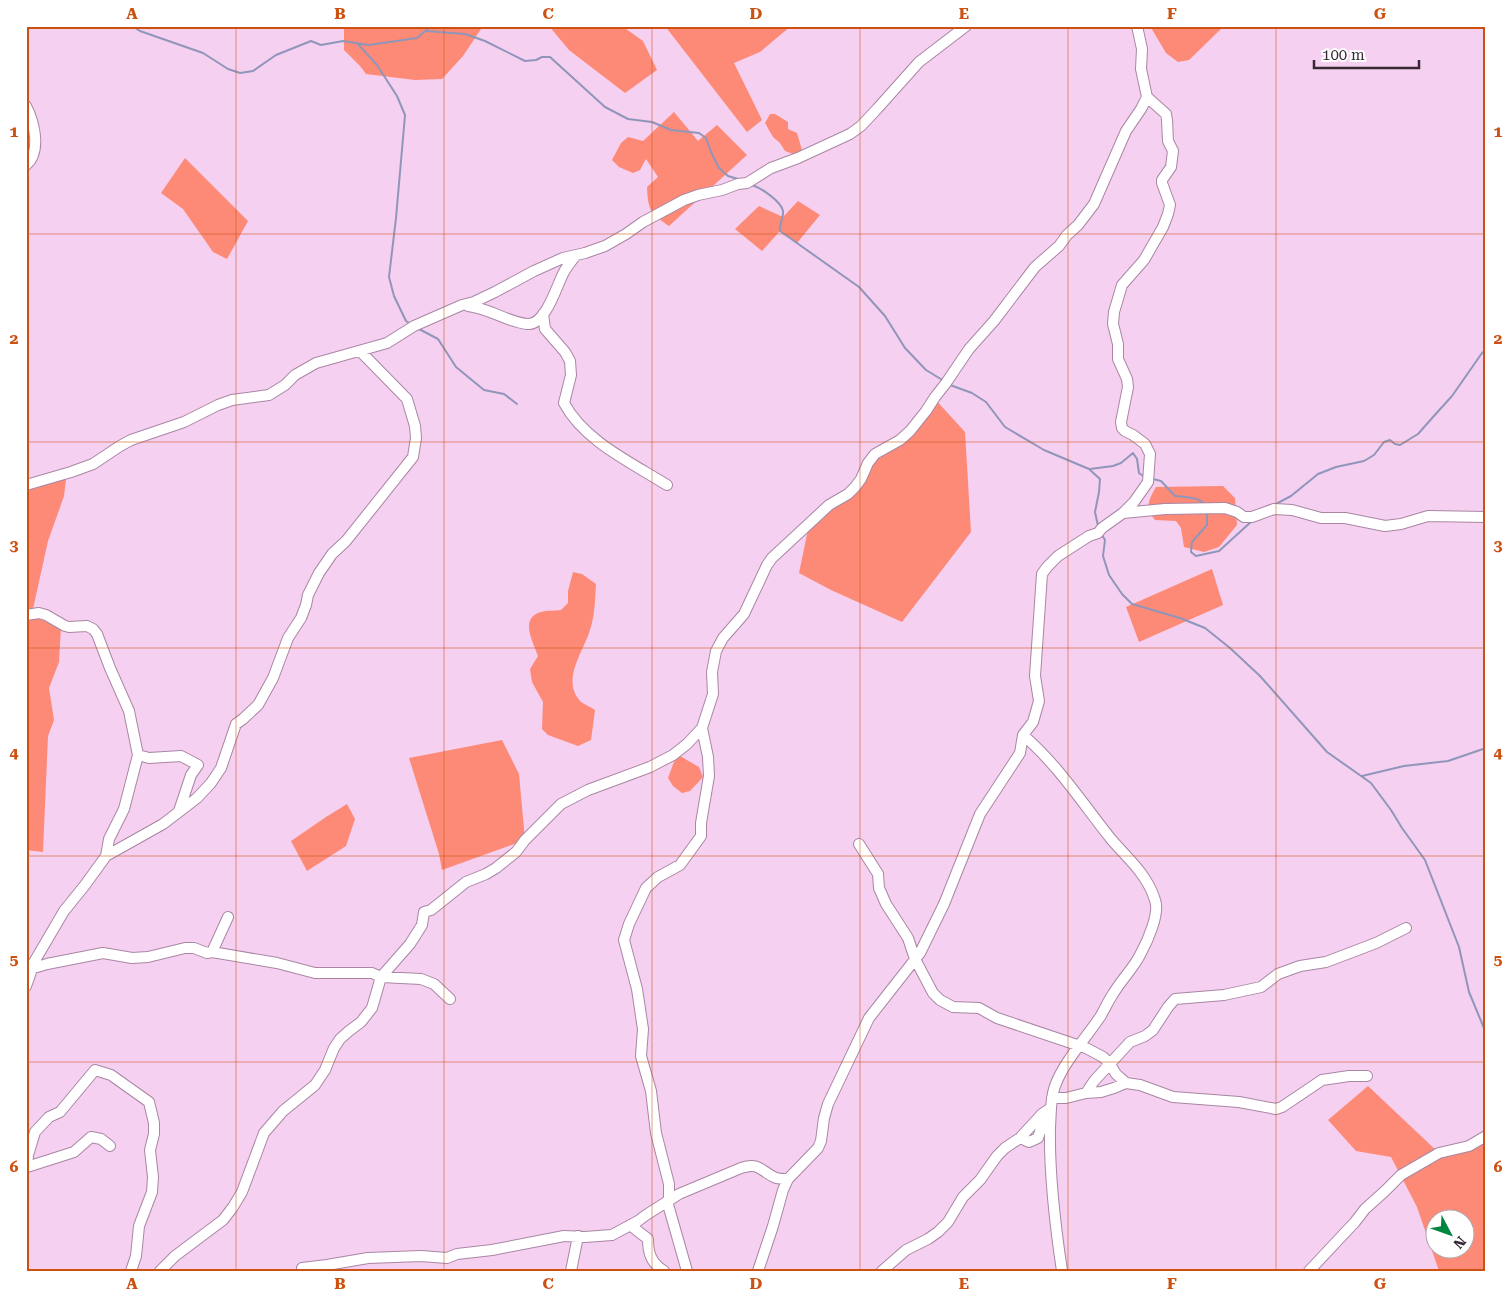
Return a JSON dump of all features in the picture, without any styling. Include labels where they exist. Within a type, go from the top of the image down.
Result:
[{"type":"street","points":[[26,485],[93,464],[126,443],[184,422],[218,404],[232,400],[269,395],[316,363],[387,343],[414,326],[488,296],[534,271],[563,258],[593,251],[605,246],[643,222],[684,200],[747,183],[771,168],[850,134],[861,126],[920,62],[966,26]]},
{"type":"street","points":[[758,1271],[780,1198],[788,1179],[818,1148],[822,1140],[824,1118],[828,1104],[869,1018],[920,953],[944,904],[980,814],[1020,753],[1024,735],[1033,722],[1039,700],[1035,676],[1042,574],[1058,556],[1089,536],[1098,533],[1123,513],[1134,502],[1148,482],[1150,454],[1145,444],[1122,428],[1128,387],[1127,379],[1118,359],[1118,344],[1113,324],[1114,312],[1122,285],[1144,260],[1168,214],[1170,205],[1162,180],[1171,167],[1173,151],[1168,141],[1168,120],[1166,114],[1147,97],[1141,69],[1142,49],[1137,26]]},
{"type":"street","points":[[160,1271],[175,1256],[223,1220],[234,1207],[242,1192],[264,1133],[283,1111],[315,1084],[325,1070],[340,1039],[361,1022],[372,1008],[381,978],[410,944],[422,925],[424,912],[431,910],[466,882],[496,868],[516,852],[525,840],[561,804],[588,790],[650,767],[673,755],[702,728],[713,694],[712,672],[716,651],[722,638],[744,614],[767,565],[772,558],[829,505],[848,494],[855,487],[875,454],[900,440],[910,431],[969,349],[994,321],[1035,267],[1059,246],[1078,225],[1094,204],[1126,131],[1147,97]]},
{"type":"street","points":[[26,106],[31,115],[34,129],[34,154],[26,164]]},
{"type":"street","points":[[462,305],[480,307],[511,320],[528,324],[534,323],[553,299],[564,272],[575,256]]},
{"type":"street","points":[[543,314],[545,329],[565,352],[570,362],[571,375],[564,403],[569,414],[589,434],[608,449],[667,485]]},
{"type":"street","points":[[26,986],[30,970],[64,911],[106,856],[163,824],[196,798],[211,783],[220,768],[236,724],[258,705],[273,678],[288,638],[301,618],[308,594],[319,573],[332,554],[346,541],[413,457],[416,438],[415,426],[408,399],[360,351]]},
{"type":"street","points":[[1123,513],[1224,508],[1237,512],[1244,517],[1252,517],[1274,508],[1292,510],[1321,518],[1344,518],[1385,526],[1401,524],[1428,516],[1486,517]]},
{"type":"street","points":[[26,615],[39,613],[65,626],[87,626],[93,629],[97,634],[129,711],[138,755],[124,809],[109,838],[106,856]]},
{"type":"street","points":[[687,1271],[668,1201],[669,1184],[656,1133],[651,1090],[641,1056],[643,1029],[637,989],[624,940],[629,924],[646,888],[658,877],[680,866],[701,836],[701,823],[709,776],[708,757],[702,728]]},
{"type":"street","points":[[1024,735],[1141,871],[1151,889],[1157,907],[1155,918],[1141,954],[1055,1085],[1048,1107],[1053,1207],[1062,1271]]},
{"type":"street","points":[[138,755],[149,758],[181,756],[198,765],[191,775],[179,811]]},
{"type":"street","points":[[860,844],[878,874],[879,888],[886,904],[908,938],[915,959],[933,993],[953,1007],[979,1008],[997,1018],[1086,1048],[1103,1057],[1116,1074],[1126,1082],[1173,1097],[1239,1102],[1276,1109],[1282,1107],[1322,1080],[1349,1076],[1367,1076]]},
{"type":"street","points":[[212,952],[228,917]]},
{"type":"street","points":[[1086,1093],[1094,1081],[1130,1042],[1145,1036],[1153,1030],[1175,999],[1224,995],[1261,987],[1278,974],[1300,966],[1326,962],[1376,943],[1406,928]]},
{"type":"street","points":[[30,970],[47,964],[103,953],[132,958],[194,948],[207,953],[212,952],[277,963],[315,973],[372,973],[381,978],[421,979],[434,984],[450,999]]},
{"type":"street","points":[[110,1146],[101,1139],[92,1137],[74,1152],[27,1167],[28,1155],[35,1132],[49,1117],[60,1112],[95,1070],[111,1075],[149,1102],[154,1123],[154,1134],[150,1150],[153,1177],[152,1192],[139,1226],[136,1256],[131,1271]]},
{"type":"street","points":[[882,1271],[906,1250],[938,1232],[948,1222],[963,1197],[980,1180],[997,1156],[1020,1138],[1048,1107],[1066,1098],[1105,1091],[1126,1082]]},
{"type":"street","points":[[1309,1271],[1355,1222],[1365,1208],[1401,1175],[1439,1153],[1469,1146],[1486,1136]]},
{"type":"street","points":[[302,1268],[368,1258],[421,1256],[447,1258],[457,1254],[492,1250],[564,1236],[616,1234],[668,1201],[715,1178],[748,1166],[757,1166],[778,1179],[788,1179]]},
{"type":"street","points":[[630,1225],[648,1240],[649,1253],[657,1266],[664,1271]]},
{"type":"street","points":[[570,1271],[578,1236]]},
{"type":"shaded area","points":[[344,26],[483,26],[463,56],[442,79],[415,80],[366,74],[344,50]]},
{"type":"shaded area","points":[[549,26],[622,26],[643,41],[657,70],[625,93],[569,50]]},
{"type":"shaded area","points":[[665,26],[791,26],[760,52],[734,63],[762,120],[747,132]]},
{"type":"shaded area","points":[[1150,26],[1224,26],[1189,60],[1178,62],[1166,53]]},
{"type":"shaded area","points":[[674,112],[698,141],[717,125],[747,155],[669,226],[654,214],[649,206],[647,187],[658,177],[646,159],[640,170],[633,173],[619,167],[612,160],[621,143],[628,137],[643,141]]},
{"type":"shaded area","points":[[770,114],[775,114],[788,122],[788,129],[797,133],[802,150],[793,154],[785,151],[773,137],[765,123]]},
{"type":"shaded area","points":[[185,158],[248,221],[227,259],[213,252],[183,209],[161,193]]},
{"type":"shaded area","points":[[798,201],[820,215],[797,243],[780,231],[762,251],[735,229],[759,206],[783,217]]},
{"type":"shaded area","points":[[933,397],[965,432],[971,532],[902,622],[831,590],[799,573],[809,525],[853,492],[872,458],[901,441]]},
{"type":"shaded area","points":[[67,471],[64,496],[48,541],[33,609],[34,617],[61,627],[59,662],[49,688],[54,720],[48,736],[43,852],[26,850],[26,484]]},
{"type":"shaded area","points":[[1223,486],[1235,498],[1237,525],[1219,547],[1204,552],[1184,547],[1181,528],[1176,521],[1155,520],[1150,511],[1149,503],[1156,487]]},
{"type":"shaded area","points":[[1212,569],[1223,605],[1139,642],[1126,607]]},
{"type":"shaded area","points":[[573,572],[582,574],[596,584],[592,624],[575,666],[573,676],[575,694],[581,702],[595,710],[591,740],[578,746],[548,735],[542,729],[543,702],[532,682],[530,669],[538,656],[529,631],[531,619],[534,615],[541,612],[561,610],[568,603],[568,591]]},
{"type":"shaded area","points":[[502,740],[519,774],[525,840],[442,870],[439,854],[409,758]]},
{"type":"shaded area","points":[[680,756],[699,767],[703,777],[690,791],[682,793],[673,786],[668,778],[675,759]]},
{"type":"shaded area","points":[[347,804],[355,819],[346,846],[307,871],[291,841]]},
{"type":"shaded area","points":[[1368,1086],[1439,1153],[1486,1136],[1486,1271],[1439,1271],[1435,1260],[1474,1260],[1474,1210],[1424,1210],[1424,1227],[1417,1207],[1391,1157],[1356,1151],[1328,1120]]},
{"type":"waterway","points":[[132,26],[140,31],[203,53],[228,69],[240,73],[253,71],[276,55],[311,41],[321,45],[343,41],[369,45],[417,38],[431,26]]},
{"type":"waterway","points":[[426,31],[465,34],[485,41],[525,61],[550,57],[605,107],[628,119],[652,122],[671,130],[699,133],[706,138],[719,168],[728,176],[738,179]]},
{"type":"waterway","points":[[357,43],[377,65],[397,96],[405,115],[389,277],[394,296],[406,321],[411,324]]},
{"type":"waterway","points":[[752,185],[770,195],[779,203],[783,211],[780,231],[859,287],[885,316],[905,348],[926,370],[944,381]]},
{"type":"waterway","points":[[419,329],[438,339],[456,367],[484,390],[504,394],[517,404]]},
{"type":"waterway","points":[[1274,505],[1291,496],[1318,474],[1336,467],[1364,461],[1374,455],[1384,442],[1390,440],[1400,445],[1418,434],[1452,396],[1486,350]]},
{"type":"waterway","points":[[950,385],[972,393],[986,402],[1005,427],[1044,450],[1089,469],[1100,479],[1095,512],[1098,526]]},
{"type":"waterway","points":[[1090,469],[1113,466],[1121,463],[1133,453],[1137,459],[1139,473],[1146,478]]},
{"type":"waterway","points":[[1153,479],[1161,481],[1175,496],[1196,499],[1206,505]]},
{"type":"waterway","points":[[1207,512],[1207,525],[1192,542],[1191,552],[1196,556],[1219,551],[1252,521]]},
{"type":"waterway","points":[[1102,535],[1105,540],[1103,556],[1109,575],[1122,594],[1132,604],[1180,618],[1205,628],[1260,676],[1327,752],[1371,783],[1425,860],[1459,947],[1469,992],[1486,1033]]},
{"type":"waterway","points":[[1362,776],[1404,766],[1448,761],[1486,748]]}]
